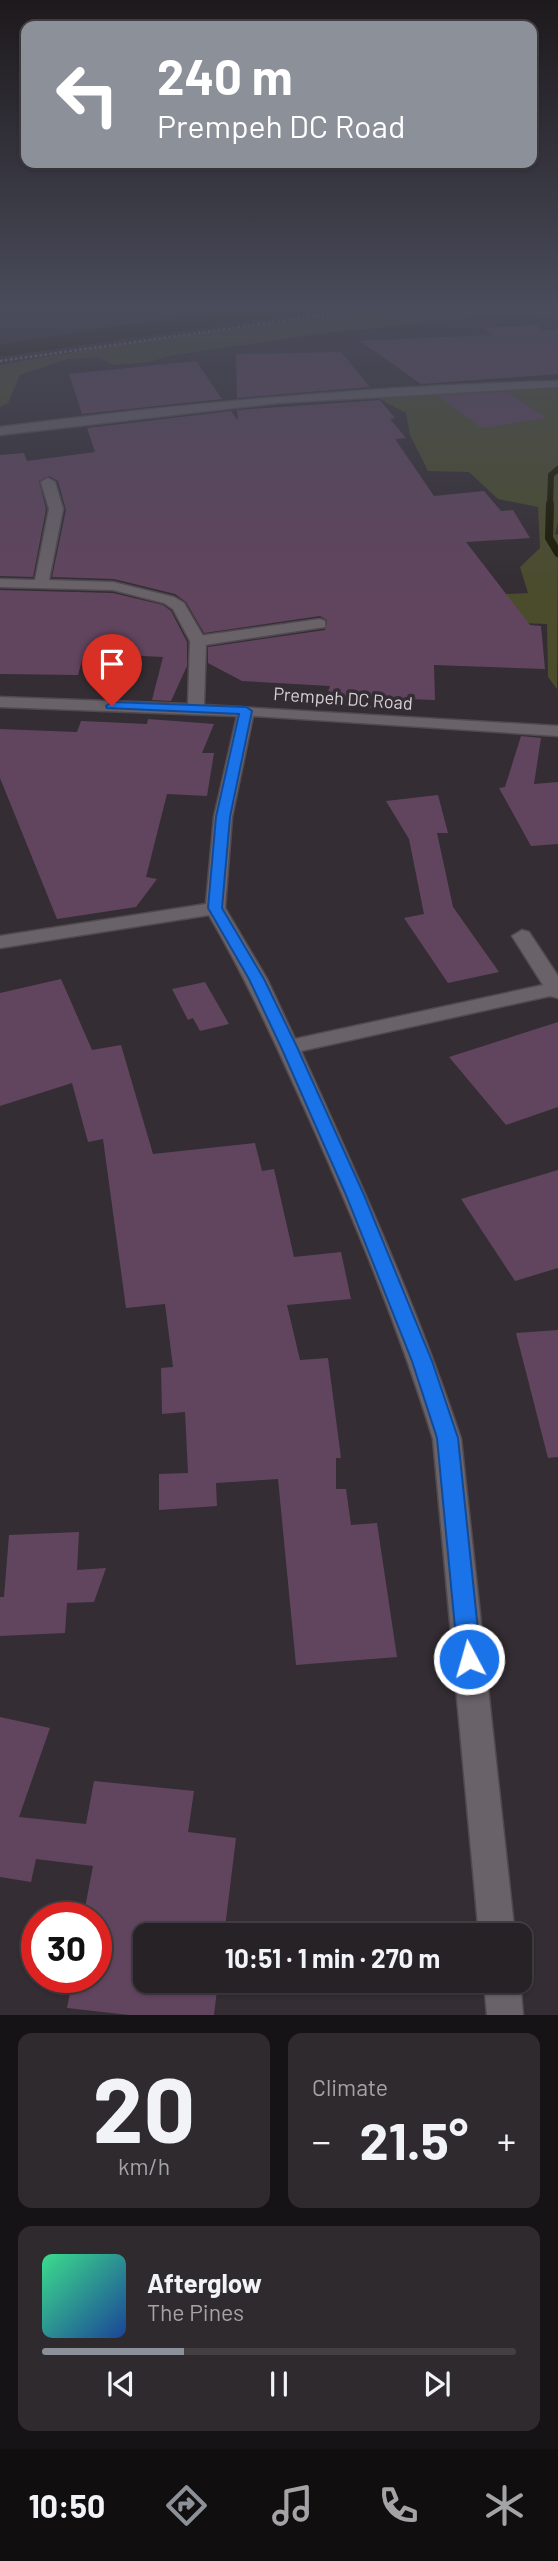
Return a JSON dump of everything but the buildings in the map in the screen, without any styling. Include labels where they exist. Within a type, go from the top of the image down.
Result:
[{"type":"street","points":[[0,431],[213,404]]},
{"type":"street","points":[[43,582],[57,509],[48,482]]},
{"type":"street","points":[[0,583],[43,582],[113,586],[157,594],[179,606],[198,641],[196,708]]},
{"type":"street","points":[[198,641],[320,624]]},
{"type":"street","name":"Prempeh DC Road","points":[[0,702],[196,708],[558,731]]},
{"type":"street","points":[[246,711],[223,817],[215,908],[257,979],[355,1195],[422,1361],[447,1438],[496,1923]]},
{"type":"street","points":[[0,942],[215,908]]},
{"type":"street","points":[[289,1047],[556,991],[522,936]]},
{"type":"street","points":[[503,1993],[505,2015]]},
{"type":"shaded area","points":[[389,404],[558,404],[558,522],[555,534],[558,535],[557,689],[548,677],[547,624],[439,620],[461,596],[528,593],[520,567],[540,548],[538,507],[498,499],[469,472],[428,471],[410,435],[406,413]]},
{"type":"waterway","points":[[550,505],[551,475],[558,469]]},
{"type":"waterway","points":[[550,504],[549,538],[558,553]]},
{"type":"route","points":[[112,706],[246,711],[223,817],[215,908],[257,979],[289,1047],[355,1195],[422,1361],[447,1438],[469,1659]]}]
